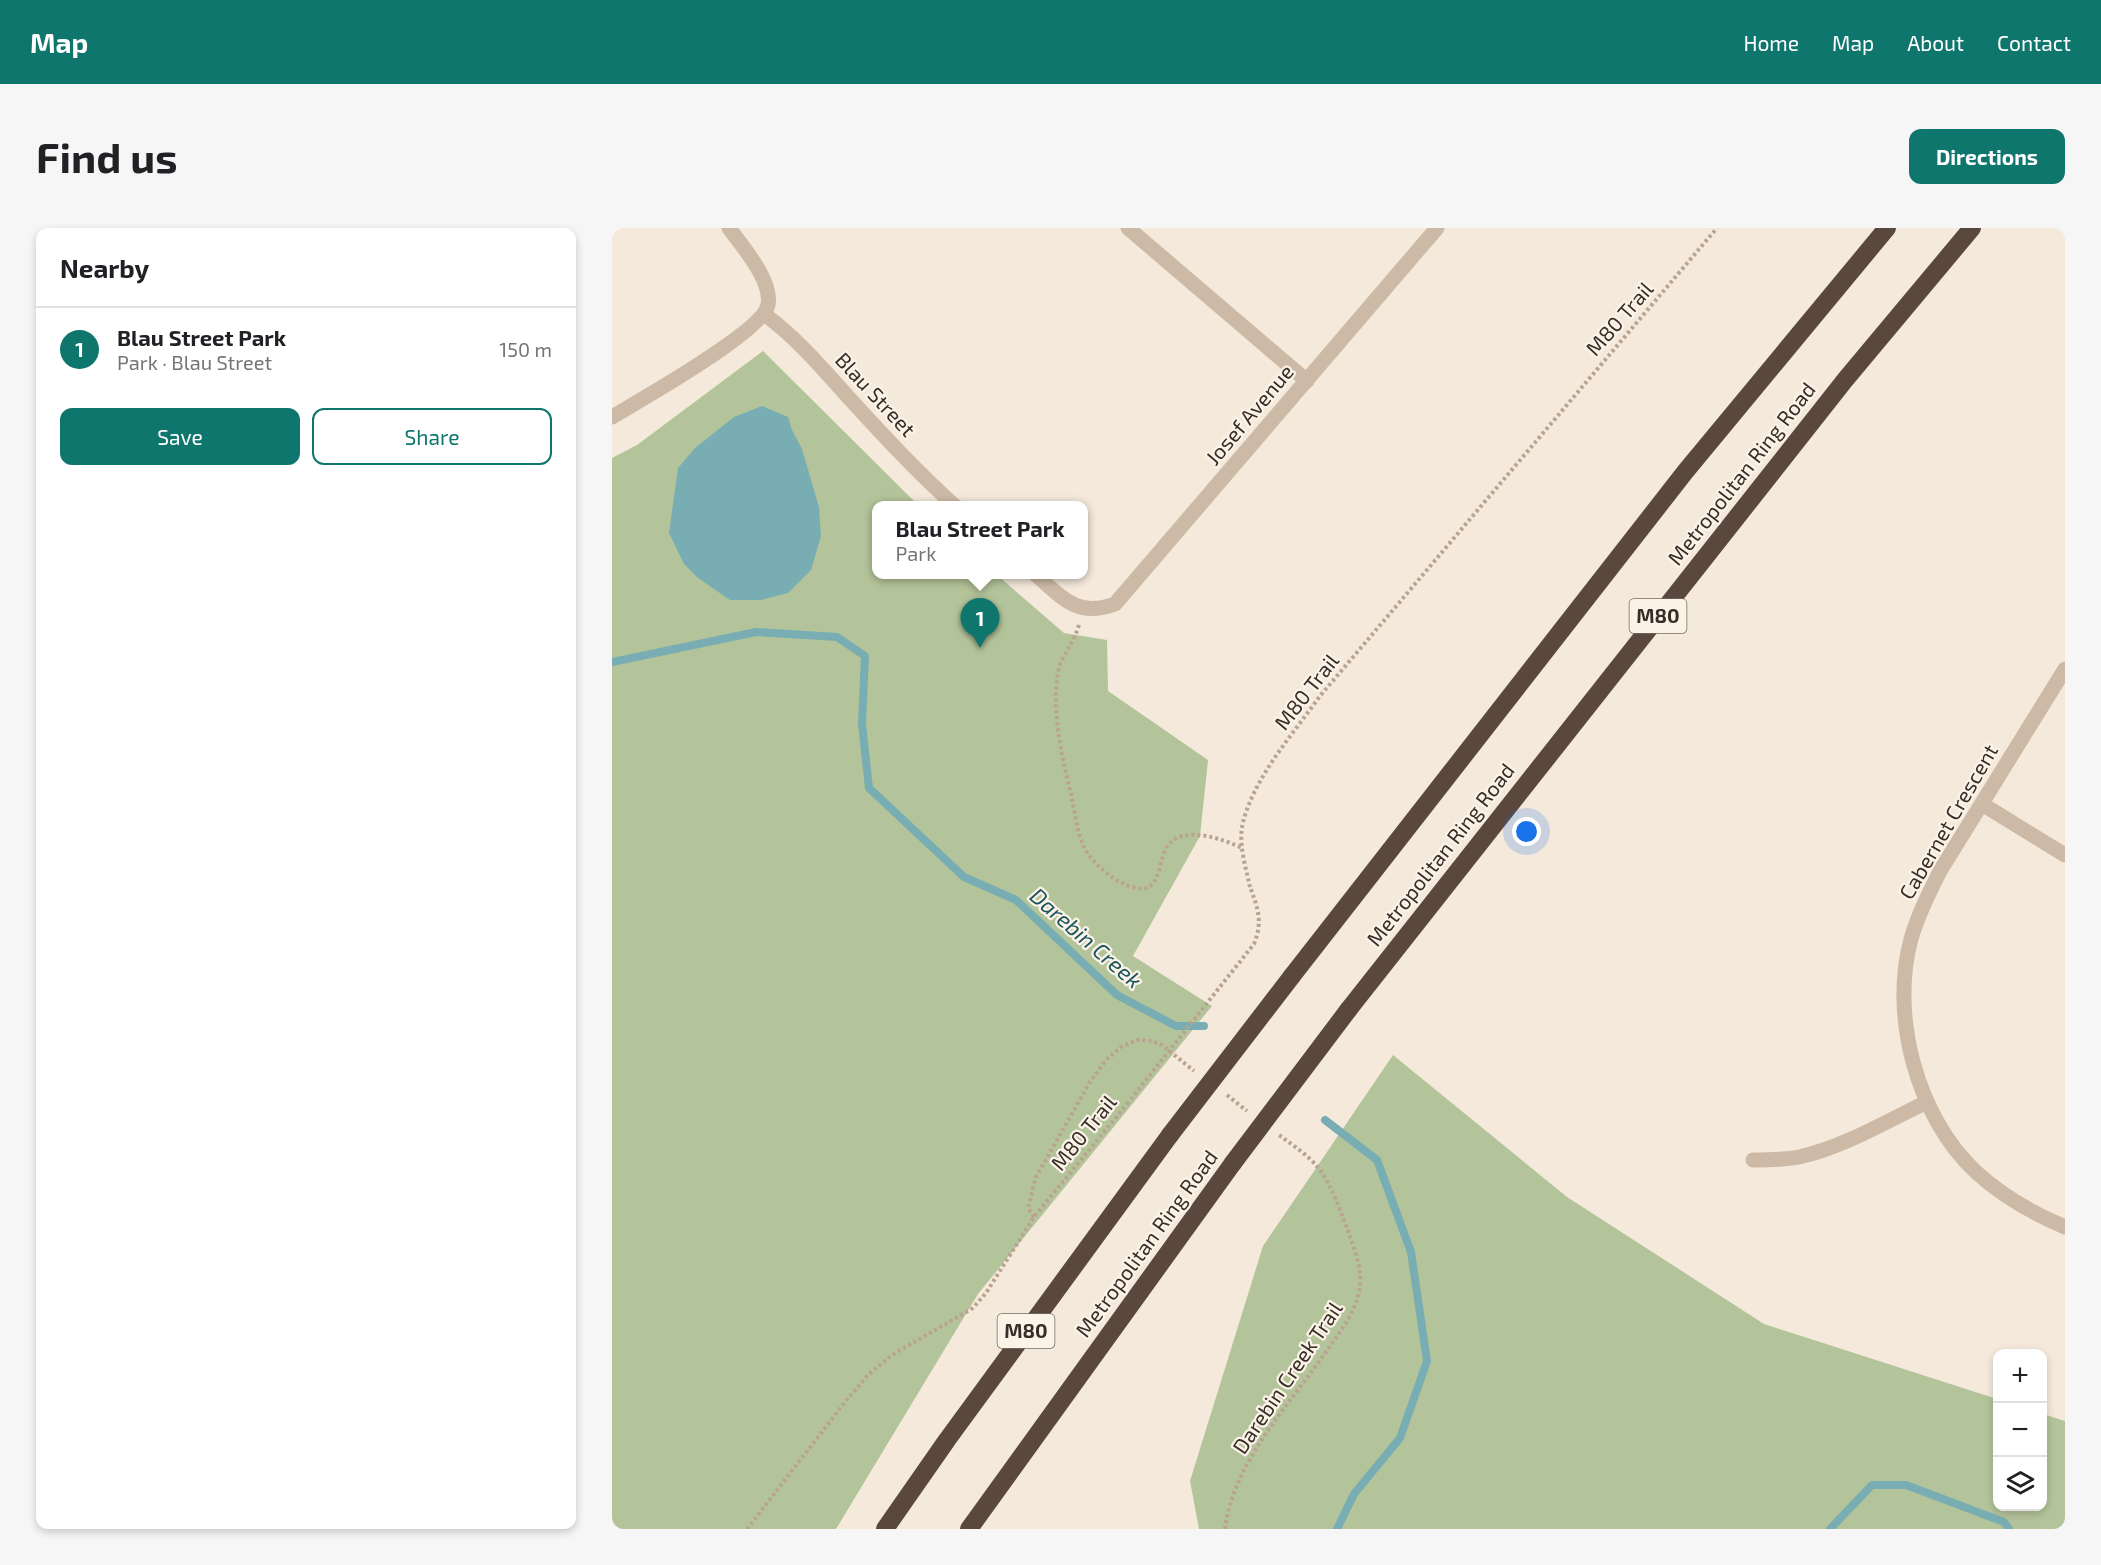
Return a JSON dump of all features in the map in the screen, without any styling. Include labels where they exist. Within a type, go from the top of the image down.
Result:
[{"type":"highway","name":"Metropolitan Ring Road","points":[[885,1529],[947,1440],[1170,1135],[1292,976],[1685,471],[1887,228]]},
{"type":"highway","name":"Metropolitan Ring Road","points":[[969,1529],[1233,1163],[1349,1009],[1838,389],[1972,228]]},
{"type":"street","points":[[612,417],[692,368],[740,335],[764,314],[768,305],[765,281],[729,228]]},
{"type":"street","points":[[1128,228],[1307,381]]},
{"type":"street","name":"Josef Avenue","points":[[1084,610],[1101,609],[1115,604],[1437,228]]},
{"type":"street","name":"Blau Street","points":[[764,314],[796,340],[878,430],[949,501]]},
{"type":"street","points":[[1041,579],[1074,605],[1084,610]]},
{"type":"street","name":"Cabernet Crescent","points":[[2065,669],[1940,871],[1922,906],[1911,940],[1905,975],[1904,1012],[1909,1048],[1927,1102],[1948,1138],[1975,1170],[2001,1192],[2032,1213],[2065,1227]]},
{"type":"street","points":[[1982,804],[2065,855]]},
{"type":"street","points":[[1753,1160],[1801,1157],[1835,1146],[1927,1102]]},
{"type":"path","name":"M80 Trail","points":[[747,1529],[844,1402],[868,1375],[892,1355],[973,1308],[996,1280],[1035,1217],[1254,944],[1259,931],[1259,917],[1242,848],[1242,827],[1250,802],[1271,764],[1320,696],[1717,228]]},
{"type":"path","points":[[1084,610],[1070,649],[1062,659],[1056,698],[1065,768],[1084,849],[1094,862],[1119,882],[1147,888],[1158,877],[1162,856],[1169,844],[1178,837],[1200,836],[1223,839],[1242,848]]},
{"type":"path","points":[[1035,1217],[1028,1209],[1036,1177],[1090,1082],[1106,1060],[1121,1047],[1137,1040],[1151,1041],[1162,1046]]},
{"type":"path","name":"Darebin Creek Trail","points":[[1225,1529],[1227,1512],[1238,1483],[1264,1438],[1343,1327],[1356,1305],[1360,1286],[1360,1270],[1354,1248],[1333,1191],[1314,1163],[1298,1149]]},
{"type":"green space","points":[[763,351],[914,501],[872,501],[872,579],[1002,579],[1064,633],[1107,640],[1108,691],[1208,760],[1200,836],[1133,956],[1212,1006],[978,1294],[836,1529],[612,1529],[612,458],[637,445]]},
{"type":"green space","points":[[1393,1055],[1567,1197],[1764,1324],[1993,1398],[1993,1511],[2047,1511],[2047,1415],[2065,1421],[2065,1529],[1199,1529],[1190,1481],[1263,1246]]},
{"type":"water","points":[[762,406],[788,417],[802,449],[819,507],[821,536],[811,570],[788,593],[761,600],[730,600],[698,578],[684,564],[669,533],[678,468],[695,448],[734,417]]},
{"type":"waterway","name":"Darebin Creek","points":[[612,662],[756,632],[837,637],[865,656],[862,724],[869,788],[964,877],[1016,900],[1117,995],[1176,1026],[1204,1026]]},
{"type":"waterway","name":"Darebin Creek","points":[[1325,1120],[1377,1160],[1411,1252],[1427,1361],[1400,1438],[1354,1494],[1337,1529]]},
{"type":"waterway","name":"Darebin Creek","points":[[1830,1529],[1872,1485],[1906,1485],[2004,1522],[2009,1529]]},
{"type":"place","name":"Blau Street Park","points":[[980,648]]}]
